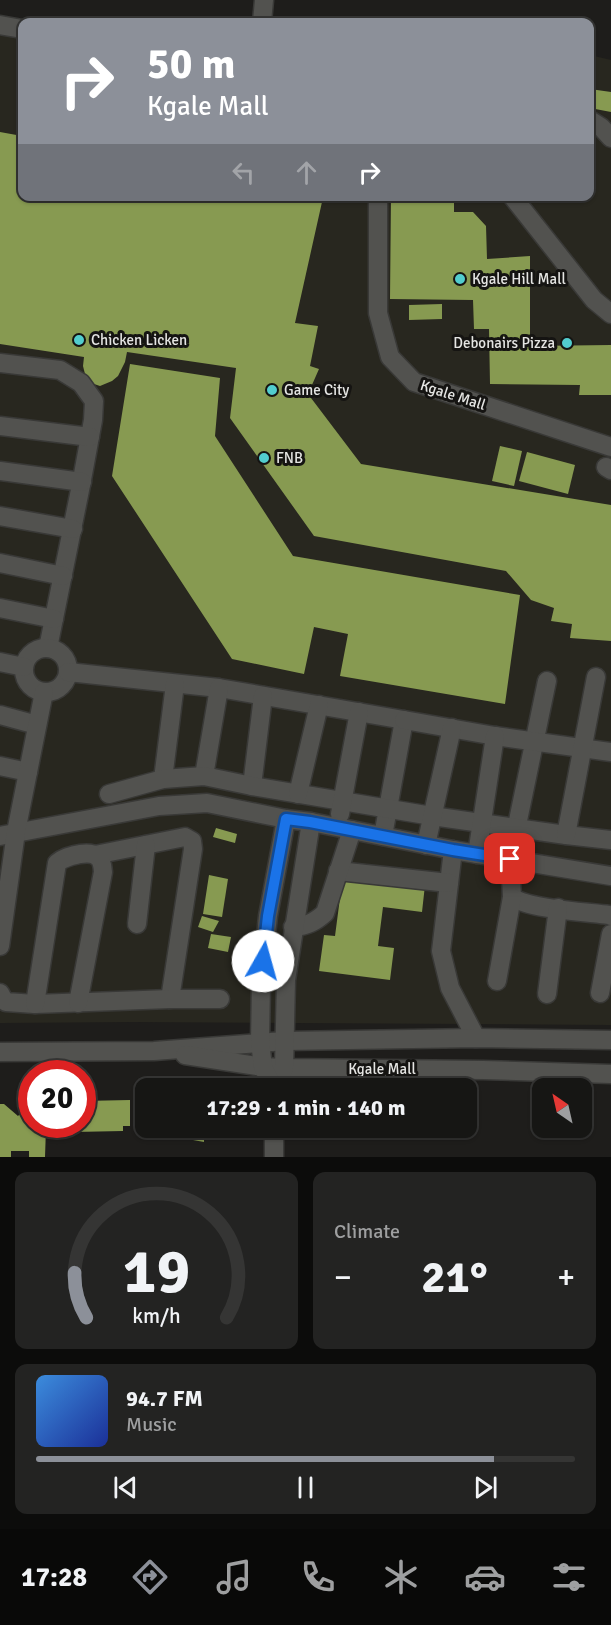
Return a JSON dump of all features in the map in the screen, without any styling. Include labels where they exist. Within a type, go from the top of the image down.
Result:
[{"type":"street","points":[[262,18],[264,0]]},
{"type":"street","points":[[0,25],[18,28]]},
{"type":"street","points":[[594,123],[611,138]]},
{"type":"street","name":"Kgale Mall","points":[[378,201],[378,313],[390,357],[406,374],[414,382],[611,447]]},
{"type":"street","points":[[516,201],[594,300],[611,314]]},
{"type":"street","points":[[0,363],[60,370],[81,383],[94,401],[82,482],[48,648]]},
{"type":"street","points":[[0,426],[90,437]]},
{"type":"street","points":[[0,471],[82,482]]},
{"type":"street","points":[[0,516],[73,529]]},
{"type":"street","points":[[0,563],[63,576]]},
{"type":"street","points":[[0,608],[54,619]]},
{"type":"street","points":[[40,648],[48,648],[57,650],[63,656],[68,672],[60,687],[44,692],[29,683],[24,667],[32,652],[40,648]]},
{"type":"street","points":[[0,662],[24,667]]},
{"type":"street","points":[[68,672],[219,688],[495,736],[611,752]]},
{"type":"street","points":[[566,836],[596,677]]},
{"type":"street","points":[[497,981],[512,897],[510,859],[547,681]]},
{"type":"street","points":[[163,779],[175,684]]},
{"type":"street","points":[[204,776],[219,688]]},
{"type":"street","points":[[0,946],[8,834],[28,772],[44,692]]},
{"type":"street","points":[[252,786],[263,696]]},
{"type":"street","points":[[298,794],[319,705]]},
{"type":"street","points":[[293,927],[316,922],[325,913],[338,871],[345,829],[343,801],[359,712]]},
{"type":"street","points":[[0,716],[37,725]]},
{"type":"street","points":[[383,836],[404,720]]},
{"type":"street","points":[[426,845],[452,728]]},
{"type":"street","points":[[477,854],[495,736]]},
{"type":"street","points":[[0,766],[28,772]]},
{"type":"street","points":[[110,794],[163,779],[204,776],[432,816],[566,836],[611,840]]},
{"type":"street","points":[[8,834],[159,806],[207,803],[453,850],[611,876]]},
{"type":"street","points":[[269,1078],[263,1067],[260,1042],[261,983],[267,927],[286,819]]},
{"type":"street","points":[[280,1078],[284,1068],[286,980],[310,822]]},
{"type":"street","points":[[95,855],[185,837],[192,840],[193,849],[170,999]]},
{"type":"street","points":[[137,924],[146,845]]},
{"type":"street","points":[[453,850],[441,951],[450,988],[476,1038]]},
{"type":"street","points":[[35,1004],[57,863],[68,856],[90,853],[102,863],[103,872],[78,1003]]},
{"type":"street","points":[[338,871],[449,883]]},
{"type":"street","points":[[512,897],[519,902],[532,905],[611,916]]},
{"type":"street","points":[[548,994],[558,908]]},
{"type":"street","points":[[600,993],[611,934]]},
{"type":"street","points":[[0,993],[6,1002],[35,1004],[220,999]]},
{"type":"street","name":"Kgale Mall","points":[[0,1052],[154,1050],[285,1041],[476,1038],[611,1040]]},
{"type":"street","name":"Kgale Mall","points":[[154,1050],[263,1067],[611,1074]]},
{"type":"street","points":[[274,1138],[274,1157]]},
{"type":"shaded area","points":[[0,29],[18,32],[18,201],[594,201],[594,56],[611,60],[611,1025],[0,1023]]},
{"type":"building","points":[[594,90],[611,92],[611,112],[594,109]]},
{"type":"building","name":"Game City","points":[[0,132],[18,135],[18,201],[322,202],[295,323],[318,326],[310,366],[319,369],[308,394],[361,464],[611,505],[611,641],[570,638],[572,624],[551,621],[554,608],[531,600],[506,571],[314,536],[230,418],[236,368],[127,352],[118,376],[100,386],[91,383],[85,374],[84,357],[0,344]]},
{"type":"building","name":"Kgale Hill Mall","points":[[391,201],[454,201],[454,212],[473,212],[486,226],[487,259],[530,256],[530,346],[611,345],[611,395],[579,395],[580,385],[490,384],[489,329],[474,329],[473,300],[390,299]]},
{"type":"building","points":[[442,304],[442,319],[409,320],[409,305]]},
{"type":"building","points":[[130,364],[220,378],[215,436],[293,556],[520,595],[505,704],[340,676],[348,634],[314,627],[304,674],[232,659],[112,476]]},
{"type":"building","points":[[500,446],[522,451],[514,486],[492,481]]},
{"type":"building","points":[[527,452],[575,465],[568,494],[519,481]]},
{"type":"building","points":[[216,828],[237,834],[235,843],[213,837]]},
{"type":"building","points":[[209,875],[228,879],[222,917],[203,914]]},
{"type":"building","points":[[343,875],[425,885],[422,912],[383,907],[378,946],[394,948],[390,980],[319,971],[324,935],[335,936]]},
{"type":"building","points":[[202,916],[219,921],[213,932],[198,927]]},
{"type":"building","points":[[211,934],[231,937],[228,952],[208,948]]},
{"type":"building","points":[[130,1100],[130,1126],[123,1126],[123,1131],[96,1132],[96,1101]]},
{"type":"building","points":[[0,1104],[4,1104],[18,1116],[18,1138],[46,1138],[45,1157],[29,1157],[29,1151],[11,1151],[11,1157],[0,1157]]},
{"type":"building","points":[[182,1138],[204,1138],[204,1142]]},
{"type":"place","name":"Kgale Hill Mall","points":[[460,279]]},
{"type":"place","name":"Chicken Licken","points":[[79,340]]},
{"type":"place","name":"Debonairs Pizza","points":[[567,343]]},
{"type":"place","name":"Game City","points":[[272,390]]},
{"type":"place","name":"FNB","points":[[264,458]]},
{"type":"route","points":[[263,961],[268,916],[286,819],[510,859]]}]
